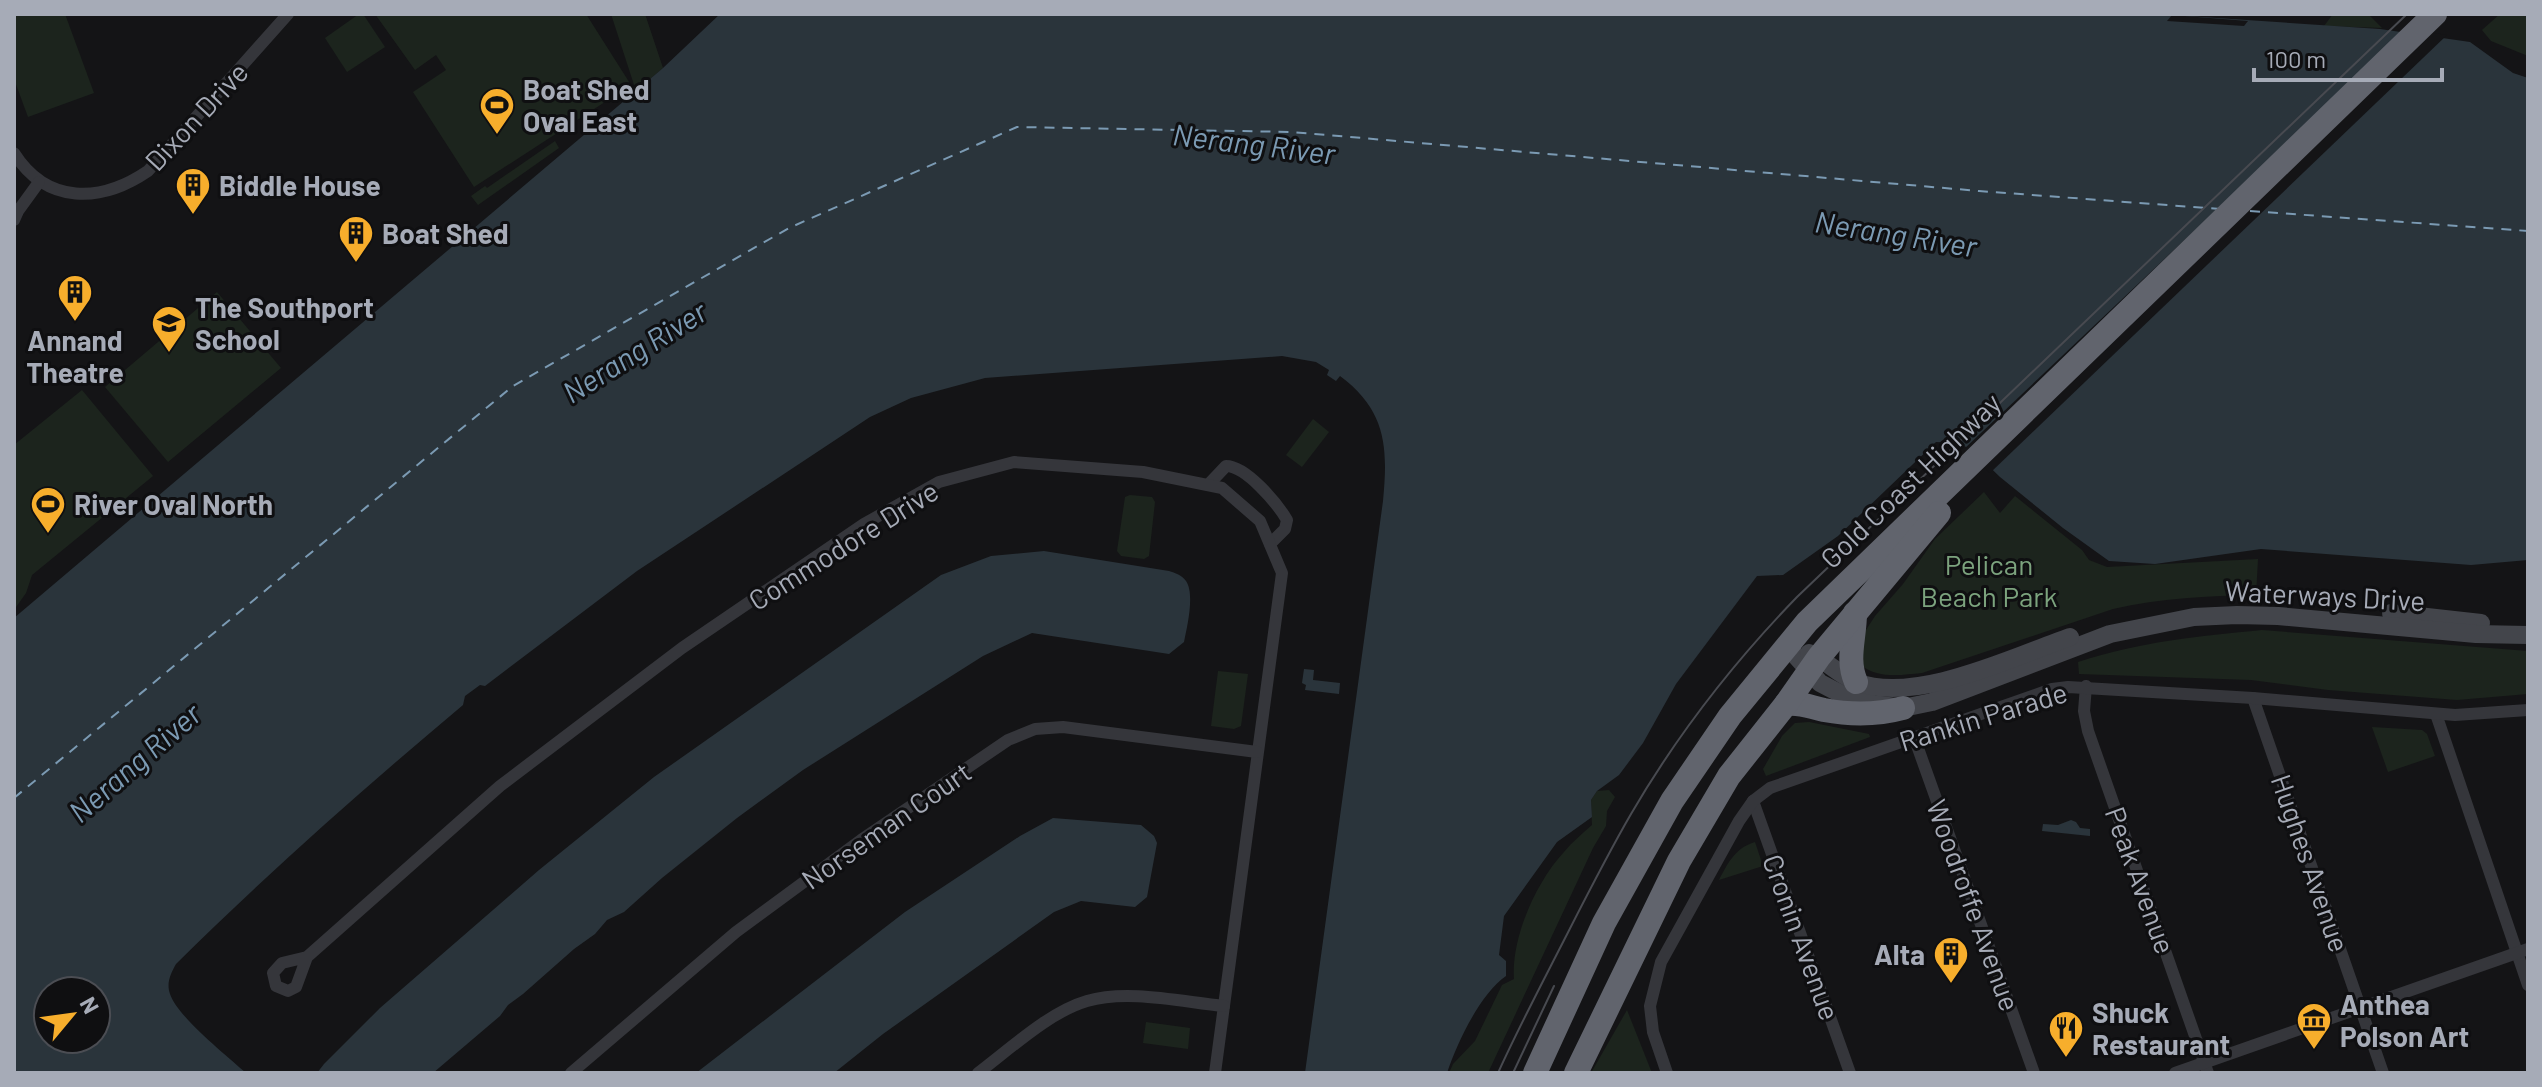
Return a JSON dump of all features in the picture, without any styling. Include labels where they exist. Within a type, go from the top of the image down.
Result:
[{"type":"highway","name":"Gold Coast Highway","points":[[1576,1073],[1679,861],[1729,776],[1813,664],[1966,478],[2435,14]]},
{"type":"highway","name":"Gold Coast Highway","points":[[1535,1073],[1604,923],[1650,839],[1711,741],[1787,646],[1833,595],[1966,478],[2455,14]]},
{"type":"highway","points":[[1855,613],[1850,667],[1856,682]]},
{"type":"highway","points":[[1786,704],[1799,703],[1861,714],[1903,708]]},
{"type":"street","name":"Dixon Drive","points":[[39,182],[78,194],[116,189],[148,171],[288,14]]},
{"type":"street","points":[[14,153],[26,172],[39,182],[14,220]]},
{"type":"street","name":"Commodore Drive","points":[[307,957],[500,786],[682,648],[864,524],[939,482],[1014,462],[1143,472],[1222,488],[1260,521],[1282,573],[1215,1073]]},
{"type":"street","points":[[1208,485],[1226,466],[1241,470],[1278,506],[1287,520],[1285,529],[1270,544]]},
{"type":"street","name":"Waterways Drive","points":[[1813,664],[1875,687],[1906,688],[1937,683],[2105,625],[2172,609],[2219,603],[2263,603],[2448,618],[2476,621],[2527,635]]},
{"type":"street","name":"Waterways Drive","points":[[1813,664],[1829,689],[1873,704],[1903,708],[1932,702],[2110,634],[2194,617],[2278,616],[2476,634],[2527,635]]},
{"type":"street","points":[[1787,646],[1813,664]]},
{"type":"street","name":"Rankin Parade","points":[[1667,1073],[1653,1032],[1650,1006],[1661,962],[1739,821],[1753,801],[1770,788],[2052,689],[2086,686],[2455,715],[2528,710]]},
{"type":"street","name":"Peak Avenue","points":[[2086,686],[2085,721],[2206,1068]]},
{"type":"street","name":"Hughes Avenue","points":[[2253,698],[2383,1073]]},
{"type":"street","points":[[2436,714],[2522,951],[2528,985]]},
{"type":"street","name":"Norseman Court","points":[[571,1073],[736,932],[861,840],[1008,740],[1035,729],[1063,727],[1257,752]]},
{"type":"street","name":"Woodroffe Avenue","points":[[1914,737],[2034,1073]]},
{"type":"street","name":"Cronin Avenue","points":[[1753,801],[1850,1073]]},
{"type":"street","points":[[2175,1073],[2206,1068],[2522,951]]},
{"type":"street","points":[[978,1073],[1057,1015],[1086,1001],[1120,996],[1224,1006]]},
{"type":"green space","points":[[14,14],[65,14],[94,93],[28,117],[14,79]]},
{"type":"green space","points":[[363,14],[385,47],[347,72],[325,38]]},
{"type":"green space","name":"Boat Shed Oval East","points":[[375,14],[586,14],[631,85],[474,187],[413,92],[446,70],[436,55],[415,70]]},
{"type":"green space","points":[[611,14],[645,14],[663,68],[636,91]]},
{"type":"green space","points":[[2333,14],[2368,14],[2382,28],[2324,26]]},
{"type":"green space","points":[[2500,14],[2528,14],[2528,56],[2491,41],[2482,30]]},
{"type":"green space","points":[[555,141],[559,148],[478,205],[471,196],[485,186],[487,188]]},
{"type":"green space","points":[[217,292],[281,368],[168,462],[105,387]]},
{"type":"green space","name":"River Oval North","points":[[82,390],[153,476],[32,575],[26,593],[14,610],[14,445]]},
{"type":"green space","points":[[1313,419],[1329,432],[1302,467],[1286,455]]},
{"type":"green space","name":"Pelican Beach Park","points":[[1984,492],[2000,513],[2015,496],[2082,550],[2089,560],[2107,567],[2258,559],[2256,595],[2184,598],[2113,609],[1922,673],[1882,674],[1861,665],[1864,633],[1875,616],[1903,584],[1935,539]]},
{"type":"green space","points":[[1125,497],[1152,497],[1155,502],[1149,556],[1144,559],[1121,556],[1117,551]]},
{"type":"green space","points":[[2262,630],[2528,651],[2528,694],[2457,700],[2328,690],[2251,680],[2079,674],[2078,662],[2123,649],[2192,637]]},
{"type":"green space","points":[[1218,671],[1248,674],[1241,726],[1234,729],[1211,726]]},
{"type":"green space","points":[[1809,722],[1869,734],[1870,737],[1766,776],[1763,769],[1782,736],[1795,723]]},
{"type":"green space","points":[[2372,727],[2422,730],[2427,734],[2435,756],[2388,772]]},
{"type":"green space","points":[[1609,790],[1615,797],[1607,811],[1606,826],[1488,1073],[1449,1073],[1453,1064],[1475,1041],[1502,985],[1514,979],[1521,929],[1544,879],[1567,848],[1592,825],[1591,800],[1597,791]]},
{"type":"green space","points":[[1755,842],[1763,866],[1719,880],[1737,852]]},
{"type":"green space","points":[[1627,1010],[1652,1073],[1591,1073]]},
{"type":"green space","points":[[1146,1022],[1190,1028],[1188,1049],[1143,1043]]},
{"type":"water","name":"Nerang River","points":[[720,14],[2157,14],[2380,29],[2470,42],[2513,73],[2528,78],[2528,560],[2471,565],[2261,549],[2155,564],[2109,561],[2000,477],[1971,449],[1957,443],[1936,442],[1838,536],[1783,575],[1757,576],[1676,684],[1643,743],[1619,775],[1597,791],[1591,800],[1592,817],[1557,842],[1504,916],[1499,955],[1506,961],[1506,976],[1479,1007],[1463,1034],[1447,1073],[1305,1073],[1383,501],[1385,464],[1381,432],[1367,403],[1340,376],[1336,381],[1327,375],[1329,370],[1316,362],[1282,356],[985,378],[911,398],[870,417],[637,571],[485,686],[480,685],[465,696],[463,705],[353,799],[176,964],[169,986],[174,1003],[246,1073],[14,1073],[14,618],[663,68]]},
{"type":"water","points":[[1044,551],[1169,571],[1180,576],[1186,581],[1190,594],[1184,642],[1169,654],[1032,633],[983,656],[803,770],[737,818],[624,912],[607,920],[595,934],[508,1005],[500,1016],[433,1073],[317,1073],[380,1008],[539,870],[654,777],[941,575],[991,556]]},
{"type":"water","points":[[1304,669],[1314,670],[1313,680],[1340,683],[1339,694],[1305,690],[1306,685],[1302,683]]},
{"type":"water","points":[[1053,818],[1141,825],[1154,836],[1157,843],[1147,897],[1135,907],[1081,901],[1054,912],[883,1034],[834,1073],[696,1073],[905,912],[1020,836]]},
{"type":"water","points":[[2071,820],[2080,828],[2090,829],[2090,836],[2042,831],[2043,824],[2058,825]]},
{"type":"pier","points":[[2172,15],[2248,21],[2244,26],[2167,21]]},
{"type":"pier","points":[[2407,29],[2447,35],[1990,473],[1963,450]]},
{"type":"ferry route","points":[[14,798],[513,386],[789,228],[1017,127],[1292,132],[2220,209]]},
{"type":"ferry route","points":[[2250,211],[2528,231]]},
{"type":"tram line","points":[[1498,1073],[1631,814],[1687,728],[1751,647],[1797,597],[2407,14]]},
{"type":"tram line","points":[[1513,1073],[1554,986]]},
{"type":"place","name":"Boat Shed Oval East","points":[[497,136]]},
{"type":"place","name":"Biddle House","points":[[193,216]]},
{"type":"place","name":"Boat Shed","points":[[356,264]]},
{"type":"place","name":"Annand Theatre","points":[[75,323]]},
{"type":"place","name":"The Southport School","points":[[169,354]]},
{"type":"place","name":"River Oval North","points":[[48,535]]},
{"type":"place","name":"Alta","points":[[1951,985]]},
{"type":"place","name":"Anthea Polson Art","points":[[2314,1051]]},
{"type":"place","name":"Shuck Restaurant","points":[[2066,1059]]}]
